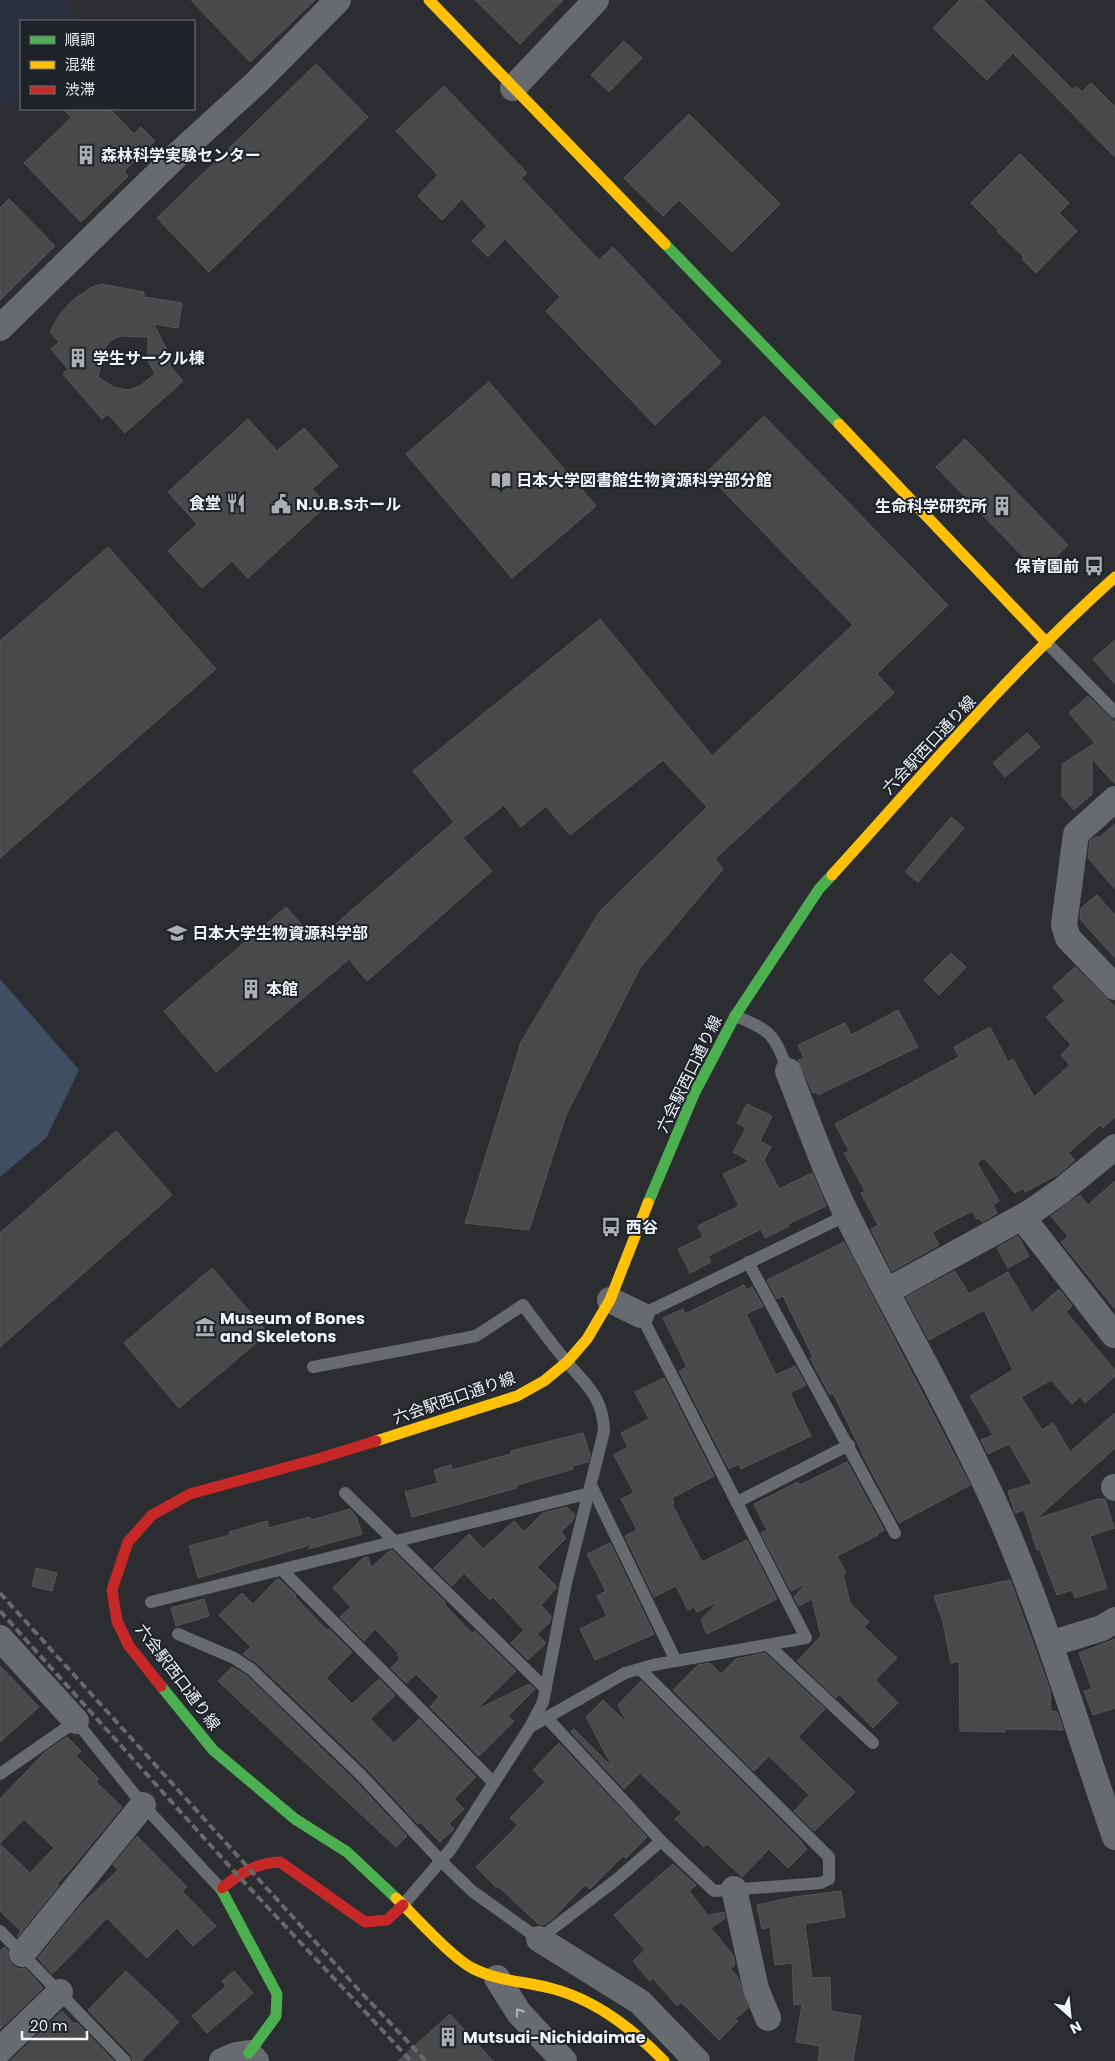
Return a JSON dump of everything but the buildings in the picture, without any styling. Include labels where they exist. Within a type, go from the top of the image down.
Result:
[{"type":"street","points":[[0,328],[177,155],[256,83],[338,0]]},
{"type":"street","points":[[429,0],[1048,642]]},
{"type":"street","points":[[513,88],[596,0]]},
{"type":"street","name":"六会駅西口通り線","points":[[660,2060],[642,2038],[583,1998],[550,1988],[497,1978],[471,1967],[449,1949],[347,1852],[295,1819],[213,1750],[129,1646],[117,1621],[112,1590],[128,1542],[152,1514],[190,1494],[321,1458],[517,1396],[544,1381],[567,1362],[587,1339],[610,1300],[658,1178],[694,1094],[735,1016],[819,890],[960,734],[1076,612],[1115,576]]},
{"type":"street","points":[[1110,970],[1068,938],[1064,925],[1076,834],[1115,799]]},
{"type":"street","points":[[788,1071],[828,1175],[990,1495],[1020,1564],[1107,1791],[1115,1837]]},
{"type":"street","points":[[887,1291],[1022,1217],[1061,1191],[1115,1146]]},
{"type":"street","points":[[1022,1217],[1115,1334]]},
{"type":"street","points":[[610,1300],[641,1314]]},
{"type":"street","points":[[1050,1644],[1102,1628],[1115,1620]]},
{"type":"street","points":[[1,1640],[76,1721]]},
{"type":"street","points":[[22,1954],[143,1805]]},
{"type":"street","points":[[222,2061],[236,2055],[253,2057],[276,2016],[276,1994],[221,1889],[238,1875],[264,1862],[280,1862],[365,1922],[387,1920],[403,1905]]},
{"type":"street","points":[[734,1889],[756,1989],[768,2018]]},
{"type":"street","points":[[539,1939],[640,2002],[697,2061]]},
{"type":"street","points":[[497,1978],[518,2013],[564,2061]]},
{"type":"street","points":[[0,2050],[60,1992]]},
{"type":"lane","points":[[1048,642],[1115,712]]},
{"type":"lane","points":[[735,1016],[759,1026],[776,1040],[788,1071]]},
{"type":"lane","points":[[530,1727],[625,1673],[676,1661],[806,1638],[641,1314],[847,1215]]},
{"type":"lane","points":[[748,1262],[849,1445],[895,1533]]},
{"type":"lane","points":[[313,1367],[476,1336],[523,1305],[567,1362],[590,1387],[600,1406],[604,1420],[604,1431],[591,1489],[566,1583],[543,1702],[530,1727],[451,1849],[403,1905]]},
{"type":"lane","points":[[737,1502],[849,1445]]},
{"type":"lane","points":[[151,1602],[393,1542],[591,1489]]},
{"type":"lane","points":[[591,1489],[676,1661]]},
{"type":"lane","points":[[344,1493],[546,1689]]},
{"type":"lane","points":[[282,1570],[494,1783]]},
{"type":"lane","points":[[178,1634],[234,1658],[251,1669],[361,1775],[441,1861],[472,1891],[539,1939],[616,1880],[661,1841]]},
{"type":"lane","points":[[768,1644],[873,1743]]},
{"type":"lane","points":[[547,1718],[661,1841],[714,1891],[821,1883],[829,1879],[829,1857],[640,1669]]},
{"type":"lane","points":[[0,1774],[76,1721],[143,1805],[221,1889]]},
{"type":"lane","points":[[0,1931],[124,2061]]},
{"type":"shaded area","points":[[0,0],[66,0],[80,20],[20,20],[20,93],[0,108]]},
{"type":"shaded area","points":[[0,979],[79,1070],[46,1138],[0,1177]]},
{"type":"railway","points":[[0,1593],[357,1988],[426,2061]]},
{"type":"railway","points":[[0,1611],[231,1868],[411,2061]]},
{"type":"traffic: fast","points":[[665,244],[839,424]]},
{"type":"traffic: fast","points":[[648,1203],[694,1094],[735,1016],[819,889],[832,875]]},
{"type":"traffic: fast","points":[[161,1686],[213,1750],[295,1819],[347,1852],[396,1898]]},
{"type":"traffic: fast","points":[[222,1888],[277,1994],[276,2016],[249,2053]]},
{"type":"traffic: slow","points":[[429,0],[665,244]]},
{"type":"traffic: slow","points":[[839,424],[1047,643]]},
{"type":"traffic: slow","points":[[832,875],[1005,685],[1077,612],[1115,577]]},
{"type":"traffic: slow","points":[[376,1441],[517,1396],[544,1381],[567,1362],[587,1339],[610,1300],[648,1203]]},
{"type":"traffic: slow","points":[[396,1898],[443,1945],[472,1968],[491,1976],[550,1988],[582,1999],[626,2026],[664,2061]]},
{"type":"traffic: jam","points":[[161,1686],[129,1646],[117,1621],[112,1590],[128,1542],[152,1515],[190,1494],[376,1441]]},
{"type":"traffic: jam","points":[[222,1888],[249,1870],[263,1864],[280,1862],[365,1922],[387,1920],[403,1905]]},
{"type":"place","name":"森林科学実験センター","points":[[86,155]]},
{"type":"place","name":"学生サークル棟","points":[[78,358]]},
{"type":"place","name":"日本大学図書館生物資源科学部分館","points":[[501,480]]},
{"type":"place","name":"食堂","points":[[236,503]]},
{"type":"place","name":"N.U.B.Sホール","points":[[281,504]]},
{"type":"place","name":"生命科学研究所","points":[[1002,506]]},
{"type":"place","name":"保育園前","points":[[1094,566]]},
{"type":"place","name":"日本大学生物資源科学部","points":[[177,933]]},
{"type":"place","name":"本館","points":[[251,989]]},
{"type":"place","name":"西谷","points":[[611,1227]]},
{"type":"place","name":"Museum of Bones and Skeletons","points":[[205,1327]]},
{"type":"place","name":"Mutsuai-Nichidaimae","points":[[448,2037]]}]
